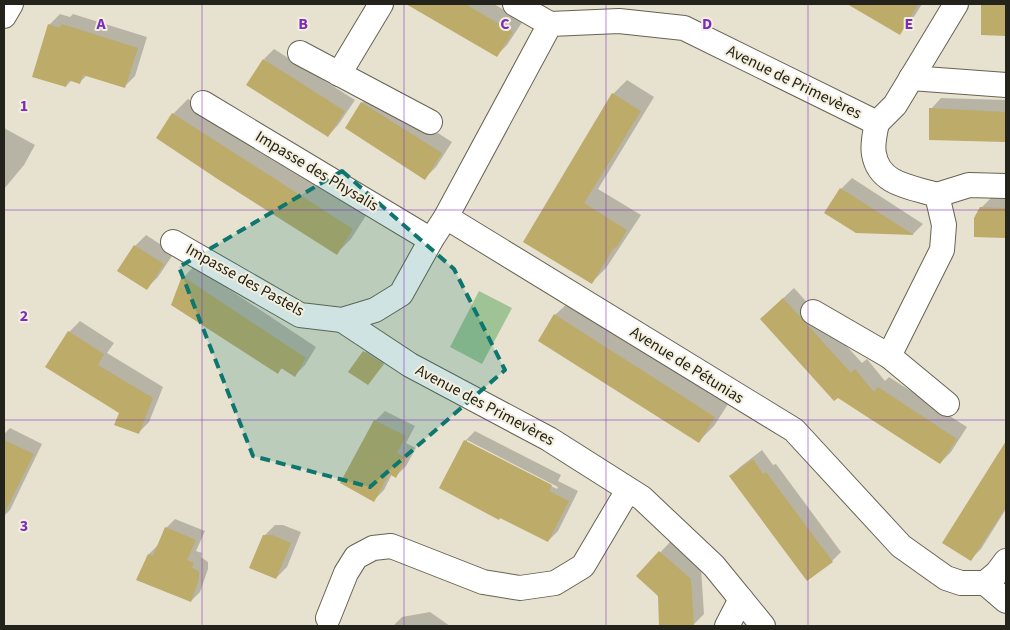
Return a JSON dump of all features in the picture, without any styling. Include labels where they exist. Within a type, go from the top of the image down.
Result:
[{"type":"street","points":[[4,16],[11,4]]},
{"type":"street","points":[[340,74],[380,4]]},
{"type":"street","points":[[446,217],[550,24],[515,4]]},
{"type":"street","name":"Avenue de Primevères","points":[[550,24],[619,21],[684,28],[877,123],[895,105],[956,4]]},
{"type":"street","points":[[300,53],[430,122]]},
{"type":"street","points":[[911,78],[1006,85]]},
{"type":"street","name":"Impasse des Physalis","points":[[203,103],[431,240]]},
{"type":"street","points":[[877,123],[873,152],[879,171],[895,183],[937,195],[969,185],[1006,186]]},
{"type":"street","points":[[889,356],[942,250],[944,225],[937,195]]},
{"type":"street","name":"Impasse des Pastels","points":[[174,242],[300,314],[342,320],[375,310],[401,294],[446,217]]},
{"type":"street","name":"Avenue de Pétunias","points":[[446,217],[794,430],[900,546],[946,578],[960,583],[986,582]]},
{"type":"street","points":[[812,312],[889,356],[947,404]]},
{"type":"street","name":"Avenue des Primevères","points":[[342,320],[410,365],[549,439],[642,498],[714,566],[763,626]]},
{"type":"street","points":[[328,618],[346,573],[356,557],[373,548],[391,546],[483,582],[520,588],[555,582],[584,566],[628,490]]},
{"type":"street","points":[[1006,561],[998,573],[986,582],[1006,600]]},
{"type":"street","points":[[727,626],[741,599]]},
{"type":"highlighted area","points":[[342,171],[454,269],[505,370],[370,487],[253,456],[179,267]]},
{"type":"green space","points":[[479,291],[512,308],[482,364],[450,347]]},
{"type":"building","points":[[406,4],[465,4],[513,32],[497,57]]},
{"type":"building","points":[[847,4],[918,4],[900,35]]},
{"type":"building","points":[[981,4],[1006,4],[1006,36],[981,35]]},
{"type":"building","points":[[48,24],[60,28],[62,24],[138,48],[125,88],[83,75],[80,84],[68,80],[66,87],[32,77]]},
{"type":"building","points":[[263,59],[345,111],[328,137],[246,85]]},
{"type":"building","points":[[612,93],[641,111],[584,203],[627,230],[616,248],[614,247],[592,284],[523,242]]},
{"type":"building","points":[[361,102],[442,153],[425,180],[345,128]]},
{"type":"building","points":[[929,108],[1006,112],[1006,142],[929,140]]},
{"type":"building","points":[[172,113],[353,229],[337,255],[156,138]]},
{"type":"building","points":[[840,188],[914,235],[856,233],[824,213]]},
{"type":"building","points":[[980,207],[1006,208],[1006,238],[974,237],[974,218]]},
{"type":"building","points":[[134,245],[164,264],[147,290],[117,271]]},
{"type":"building","points":[[182,276],[306,358],[295,377],[281,368],[278,374],[171,305]]},
{"type":"building","points":[[783,298],[851,373],[855,369],[874,392],[878,387],[957,439],[940,464],[838,398],[834,401],[760,319]]},
{"type":"building","points":[[554,314],[715,417],[699,443],[538,341]]},
{"type":"building","points":[[68,331],[104,354],[98,365],[153,398],[139,434],[114,425],[119,413],[45,367]]},
{"type":"building","points":[[363,351],[384,364],[368,385],[348,372]]},
{"type":"building","points":[[374,420],[406,436],[397,453],[406,458],[396,478],[389,474],[374,502],[340,483]]},
{"type":"building","points":[[4,440],[34,454],[4,514]]},
{"type":"building","points":[[464,440],[552,485],[549,491],[569,501],[548,542],[500,518],[499,520],[439,488]]},
{"type":"building","points":[[1006,441],[1006,507],[971,561],[942,543]]},
{"type":"building","points":[[753,459],[763,474],[766,472],[833,562],[807,581],[729,476]]},
{"type":"building","points":[[165,527],[196,540],[187,560],[194,563],[192,567],[199,572],[199,579],[191,602],[136,580],[148,554],[153,556]]},
{"type":"building","points":[[263,535],[272,535],[291,543],[276,579],[249,568]]},
{"type":"building","points":[[659,551],[691,579],[694,626],[659,626],[658,596],[636,576]]}]
